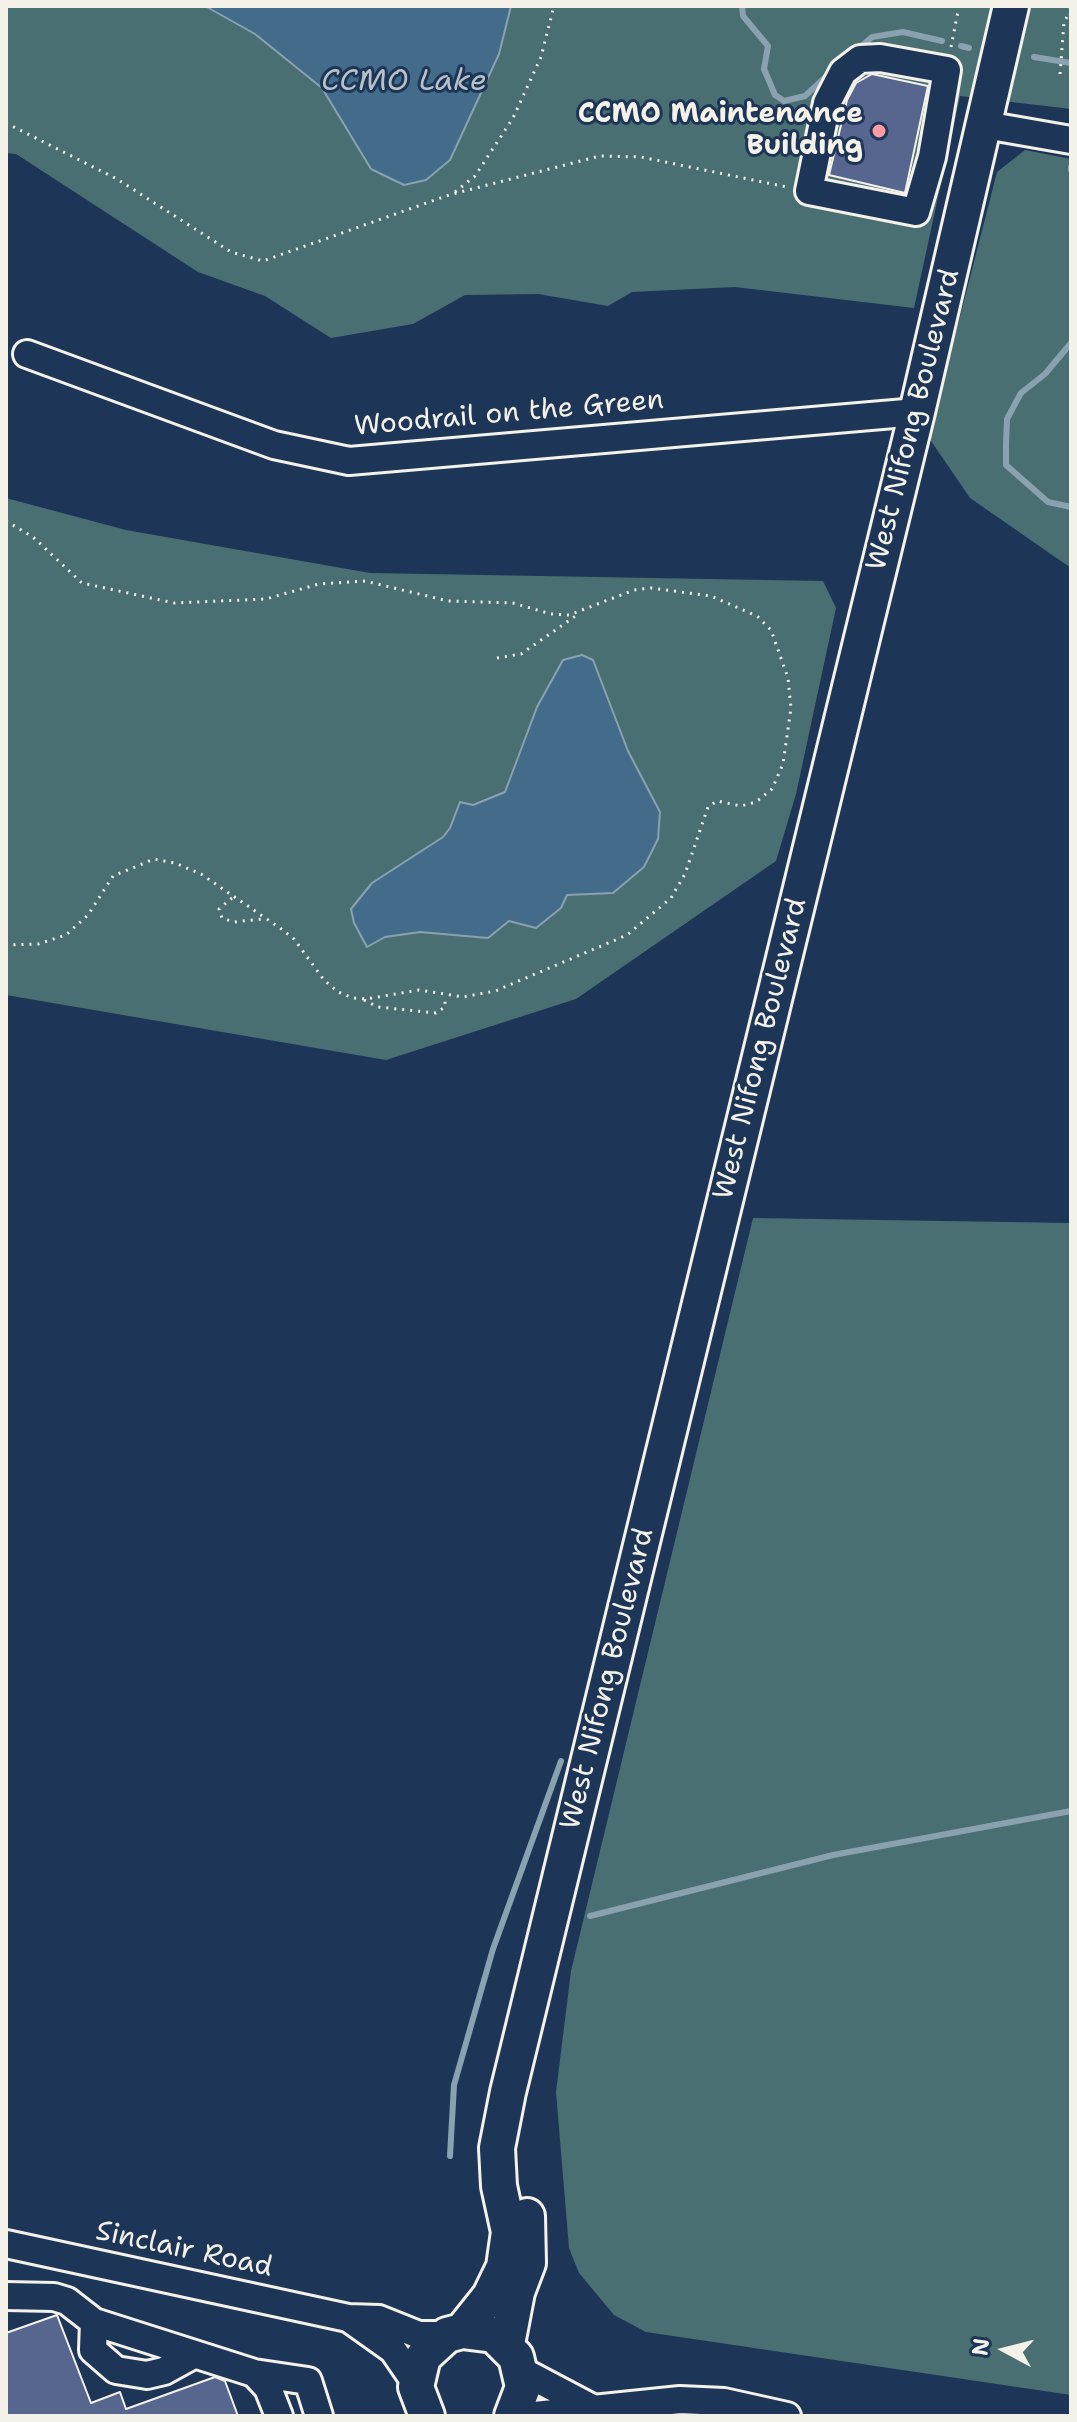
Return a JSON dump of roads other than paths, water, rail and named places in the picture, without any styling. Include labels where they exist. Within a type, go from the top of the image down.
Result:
[{"type":"main road","name":"West Nifong Boulevard","points":[[420,2405],[423,2357],[454,2333],[490,2296],[504,2267],[509,2232],[499,2186],[497,2148],[508,2092],[917,412],[1011,6]]},
{"type":"main road","name":"West Nifong Boulevard","points":[[508,2092],[512,2154],[529,2231],[528,2263],[517,2292],[514,2358],[520,2402],[512,2416]]},
{"type":"main road","points":[[454,2333],[478,2331],[514,2358]]},
{"type":"street","points":[[880,58],[947,70],[932,157],[916,212],[809,191],[827,103],[843,72],[860,59],[880,58]]},
{"type":"street","points":[[985,125],[1071,140]]},
{"type":"street","points":[[932,157],[975,167]]},
{"type":"street","name":"Woodrail on the Green","points":[[27,354],[274,445],[349,461],[917,412]]},
{"type":"street","name":"Sinclair Road","points":[[6,2244],[348,2318],[379,2319],[419,2335],[454,2333]]},
{"type":"street","points":[[6,2296],[54,2297],[67,2301],[94,2322],[254,2373],[308,2381],[319,2416]]},
{"type":"street","name":"Sinclair Road","points":[[348,2318],[393,2350],[420,2405]]},
{"type":"street","points":[[94,2322],[93,2350],[116,2370],[147,2375],[164,2371],[195,2354]]},
{"type":"street","points":[[514,2358],[594,2412]]},
{"type":"street","points":[[254,2373],[268,2388],[279,2416]]},
{"type":"street","points":[[525,2416],[594,2412],[680,2400],[724,2402],[787,2416]]},
{"type":"water","name":"CCMO Lake","points":[[205,6],[511,6],[499,54],[450,160],[426,180],[404,185],[371,169],[322,88],[255,34]]},
{"type":"water","points":[[582,655],[593,660],[628,751],[660,812],[658,839],[644,867],[613,893],[567,895],[561,908],[536,928],[509,921],[488,938],[420,932],[385,937],[367,947],[354,923],[351,909],[372,883],[443,837],[460,802],[473,805],[505,792],[537,707],[563,660]]},
{"type":"waterway","points":[[742,6],[743,16],[768,46],[764,69],[775,95],[784,101],[805,96],[831,72]]},
{"type":"waterway","points":[[858,49],[872,37],[903,32],[942,41]]},
{"type":"waterway","points":[[961,46],[969,48]]},
{"type":"waterway","points":[[1034,57],[1071,63]]},
{"type":"waterway","points":[[1071,343],[1045,374],[1021,393],[1007,419],[1006,444],[1006,465],[1048,502],[1071,507]]},
{"type":"waterway","points":[[450,2156],[454,2085],[493,1949],[561,1761]]},
{"type":"waterway","points":[[590,1916],[833,1855],[1071,1811]]},
{"type":"place","name":"CCMO Maintenance Building","points":[[879,131]]}]
